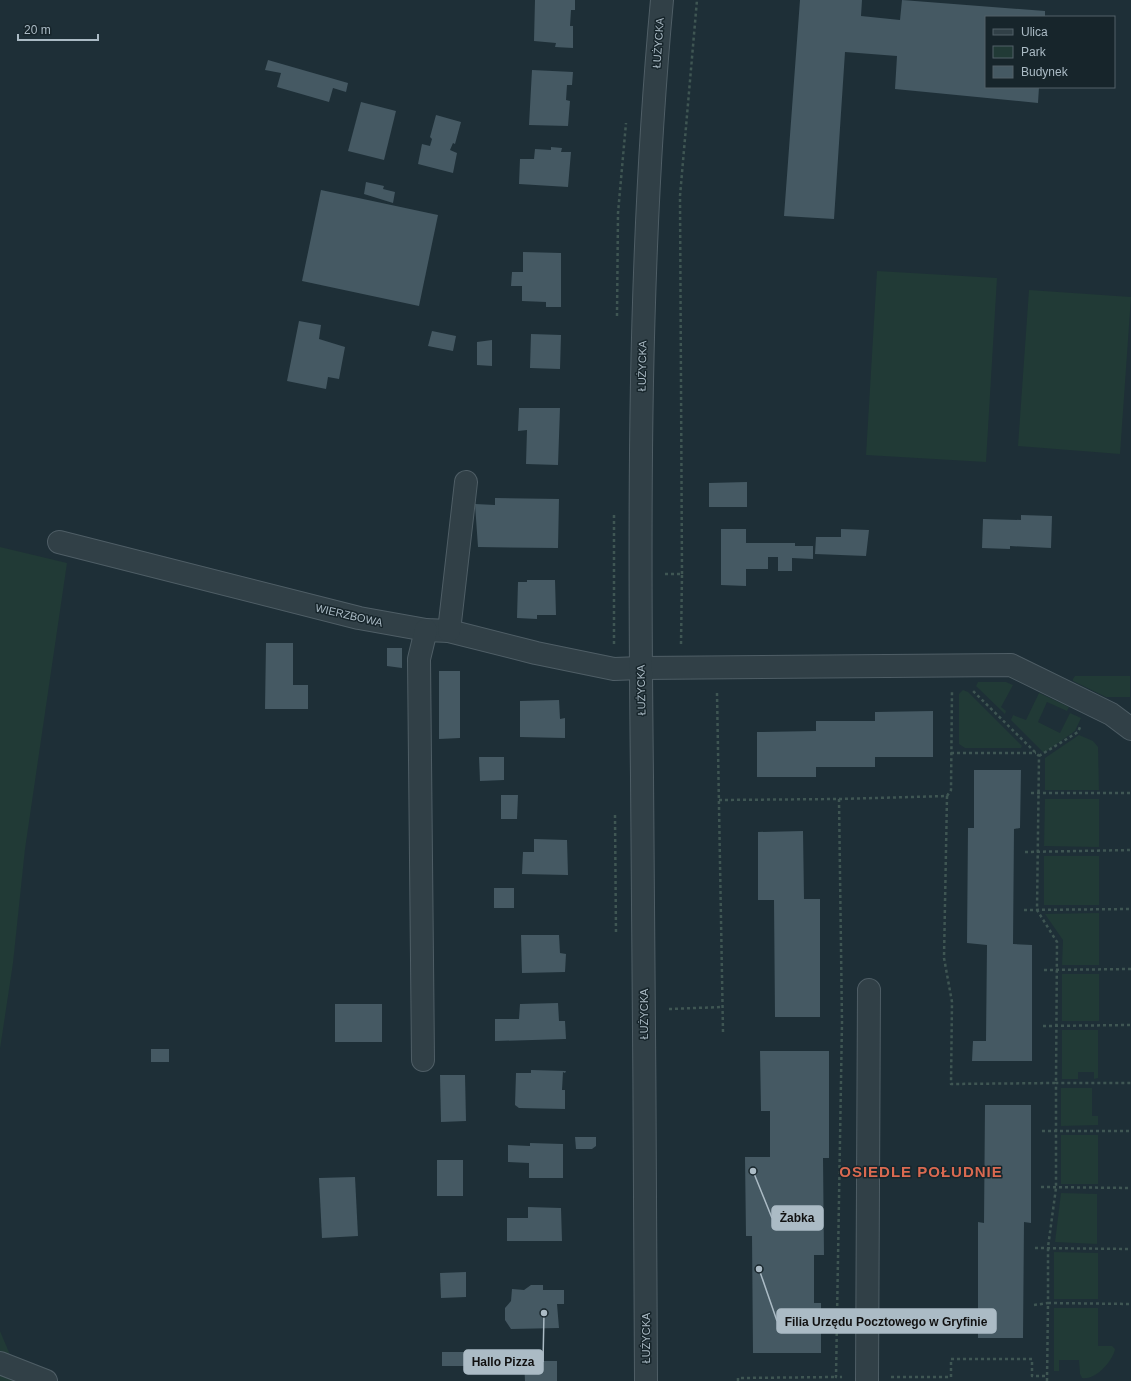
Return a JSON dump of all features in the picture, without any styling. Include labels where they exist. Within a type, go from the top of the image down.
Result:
[{"type":"street","name":"ŁUŻYCKA","points":[[646,1381],[641,668],[642,331],[648,178],[662,0]]},
{"type":"street","points":[[449,631],[466,482]]},
{"type":"street","name":"WIERZBOWA","points":[[60,542],[359,618],[426,630],[449,631],[536,653],[614,669],[1011,665],[1111,714],[1131,729]]},
{"type":"street","points":[[423,1060],[419,659],[426,630]]},
{"type":"street","points":[[867,1381],[869,990]]},
{"type":"street","points":[[0,1364],[46,1381]]},
{"type":"path","points":[[682,574],[680,196],[697,0]]},
{"type":"path","points":[[969,687],[1039,756],[1037,910],[1057,942],[1056,1188],[1048,1247],[1047,1381]]},
{"type":"path","points":[[952,689],[951,790],[947,796],[944,958],[952,1002],[951,1084],[1131,1083]]},
{"type":"path","points":[[717,691],[723,1032]]},
{"type":"path","points":[[1039,756],[1078,732],[1084,716],[1072,711],[1077,697]]},
{"type":"path","points":[[951,753],[1036,752]]},
{"type":"path","points":[[1031,793],[1131,793]]},
{"type":"path","points":[[839,799],[947,796]]},
{"type":"path","points":[[719,800],[733,800]]},
{"type":"path","points":[[1025,852],[1131,850]]},
{"type":"path","points":[[1024,910],[1131,909]]},
{"type":"path","points":[[1044,970],[1131,969]]},
{"type":"path","points":[[1042,1026],[1131,1025]]},
{"type":"path","points":[[1042,1131],[1131,1131]]},
{"type":"path","points":[[1041,1187],[1131,1188]]},
{"type":"path","points":[[1035,1248],[1131,1249]]},
{"type":"path","points":[[1034,1305],[1048,1303],[1131,1304]]},
{"type":"path","points":[[738,1381],[738,1378],[836,1377]]},
{"type":"green space","points":[[877,271],[997,278],[986,462],[866,455]]},
{"type":"green space","points":[[1029,290],[1131,297],[1120,454],[1018,446]]},
{"type":"green space","points":[[0,547],[67,563],[25,849],[13,963],[0,1049]]},
{"type":"green space","points":[[1075,676],[1130,676],[1130,697],[1106,697],[1073,681]]},
{"type":"green space","points":[[978,682],[1006,682],[1013,685],[1001,707],[1006,711],[1005,714],[976,686]]},
{"type":"green space","points":[[963,690],[968,692],[1022,746],[1021,748],[965,748],[959,744],[959,694]]},
{"type":"green space","points":[[1039,693],[1069,707],[1067,711],[1047,702],[1038,722],[1060,733],[1070,713],[1081,718],[1075,731],[1044,753],[1011,720],[1013,715],[1026,720]]},
{"type":"green space","points":[[1079,735],[1093,741],[1098,747],[1099,790],[1045,790],[1045,758]]},
{"type":"green space","points":[[1045,799],[1099,799],[1099,847],[1044,846]]},
{"type":"green space","points":[[1044,856],[1099,856],[1099,905],[1044,905]]},
{"type":"green space","points":[[1099,913],[1099,965],[1062,965],[1063,940],[1045,914]]},
{"type":"green space","points":[[1062,974],[1099,974],[1099,1021],[1062,1021]]},
{"type":"green space","points":[[1062,1030],[1098,1030],[1098,1078],[1094,1079],[1094,1072],[1078,1072],[1078,1079],[1062,1079]]},
{"type":"green space","points":[[1061,1088],[1092,1088],[1092,1116],[1098,1116],[1098,1125],[1061,1126]]},
{"type":"green space","points":[[1061,1135],[1098,1135],[1098,1184],[1061,1184]]},
{"type":"green space","points":[[1061,1193],[1097,1194],[1097,1244],[1055,1242]]},
{"type":"green space","points":[[1054,1252],[1098,1253],[1098,1299],[1054,1299]]},
{"type":"green space","points":[[1054,1308],[1098,1308],[1098,1346],[1112,1346],[1115,1349],[1111,1359],[1098,1373],[1087,1378],[1082,1378],[1080,1374],[1079,1360],[1059,1360],[1059,1371],[1054,1371]]},
{"type":"green space","points":[[0,1331],[21,1381],[0,1381]]},
{"type":"building","points":[[535,0],[575,0],[575,10],[571,10],[570,26],[573,26],[573,48],[555,47],[556,43],[534,41]]},
{"type":"building","points":[[800,0],[862,0],[861,16],[900,20],[902,0],[1045,11],[1045,16],[985,16],[985,88],[1039,88],[1038,103],[895,89],[897,56],[845,52],[834,219],[784,216]]},
{"type":"building","points":[[268,60],[348,83],[346,92],[333,88],[329,102],[277,87],[281,73],[265,70]]},
{"type":"building","points":[[532,70],[573,72],[572,85],[567,85],[566,100],[570,101],[568,126],[529,125]]},
{"type":"building","points":[[361,102],[396,111],[384,160],[348,151]]},
{"type":"building","points":[[436,115],[461,122],[455,144],[453,143],[450,150],[457,153],[453,173],[418,164],[422,144],[430,146],[432,139],[430,137]]},
{"type":"building","points":[[551,147],[562,148],[561,152],[571,152],[568,187],[519,184],[520,159],[534,159],[535,149],[551,150]]},
{"type":"building","points":[[366,182],[384,186],[383,189],[395,192],[393,203],[364,194]]},
{"type":"building","points":[[321,190],[438,215],[419,306],[302,281]]},
{"type":"building","points":[[523,252],[561,253],[561,307],[546,307],[546,302],[522,301],[522,286],[511,286],[512,272],[523,272]]},
{"type":"building","points":[[299,321],[321,325],[319,339],[345,347],[339,379],[328,377],[326,389],[287,381]]},
{"type":"building","points":[[432,331],[456,336],[453,351],[428,346]]},
{"type":"building","points":[[531,334],[561,335],[560,369],[530,368]]},
{"type":"building","points":[[492,340],[492,366],[477,365],[477,342]]},
{"type":"building","points":[[519,408],[560,408],[558,465],[526,464],[527,430],[518,431]]},
{"type":"building","points":[[747,482],[747,507],[709,507],[709,483]]},
{"type":"building","points":[[495,498],[559,499],[558,548],[478,547],[475,504],[495,505]]},
{"type":"building","points":[[1021,515],[1052,516],[1051,548],[1010,546],[1010,549],[982,548],[983,519],[1021,520]]},
{"type":"building","points":[[721,529],[746,529],[746,543],[795,543],[795,546],[813,546],[813,559],[792,558],[792,571],[778,571],[778,557],[768,557],[768,569],[746,569],[746,586],[721,585]]},
{"type":"building","points":[[841,529],[869,530],[866,556],[815,554],[816,537],[841,537]]},
{"type":"building","points":[[527,580],[555,580],[556,615],[537,615],[537,619],[517,618],[518,582],[527,582]]},
{"type":"building","points":[[266,643],[293,643],[293,685],[308,685],[308,709],[265,709]]},
{"type":"building","points":[[387,648],[402,648],[402,668],[387,666]]},
{"type":"building","points":[[439,671],[460,671],[460,738],[439,739]]},
{"type":"building","points":[[559,700],[560,719],[565,718],[565,738],[520,737],[520,701]]},
{"type":"building","points":[[933,711],[933,757],[875,757],[875,767],[816,767],[816,777],[757,777],[757,732],[816,731],[816,721],[875,721],[875,712]]},
{"type":"building","points":[[479,757],[504,757],[504,780],[480,781]]},
{"type":"building","points":[[974,770],[1021,770],[1020,828],[1014,829],[1013,944],[1032,945],[1032,1061],[972,1061],[973,1041],[986,1041],[987,945],[967,943],[968,828],[974,828]]},
{"type":"building","points":[[501,795],[518,795],[517,819],[501,819]]},
{"type":"building","points":[[803,831],[804,899],[820,899],[820,1017],[775,1017],[774,900],[758,900],[758,832]]},
{"type":"building","points":[[534,839],[567,840],[568,875],[522,874],[523,852],[534,852]]},
{"type":"building","points":[[494,888],[514,888],[514,908],[494,908]]},
{"type":"building","points":[[521,935],[559,935],[560,953],[566,954],[565,972],[522,973]]},
{"type":"building","points":[[558,1003],[559,1021],[565,1021],[566,1039],[495,1041],[495,1019],[519,1019],[520,1004]]},
{"type":"building","points":[[335,1004],[382,1004],[382,1042],[335,1042]]},
{"type":"building","points":[[151,1049],[169,1049],[169,1062],[151,1062]]},
{"type":"building","points":[[760,1051],[829,1051],[829,1158],[823,1158],[824,1255],[814,1255],[814,1303],[821,1303],[821,1353],[753,1353],[752,1236],[746,1236],[745,1157],[770,1157],[770,1111],[761,1111]]},
{"type":"building","points":[[531,1070],[566,1071],[565,1073],[563,1072],[562,1090],[565,1090],[565,1109],[519,1108],[515,1105],[516,1073],[531,1073]]},
{"type":"building","points":[[440,1075],[465,1075],[466,1121],[441,1122]]},
{"type":"building","points":[[985,1105],[1031,1105],[1031,1223],[1024,1222],[1023,1338],[978,1338],[978,1222],[984,1223]]},
{"type":"building","points":[[575,1137],[596,1137],[596,1146],[592,1149],[576,1149]]},
{"type":"building","points":[[530,1143],[563,1144],[563,1178],[529,1178],[529,1163],[508,1162],[508,1145],[530,1146]]},
{"type":"building","points":[[437,1160],[463,1160],[463,1196],[437,1196]]},
{"type":"building","points":[[355,1177],[358,1236],[322,1238],[319,1178]]},
{"type":"building","points":[[528,1207],[561,1208],[562,1241],[507,1241],[507,1218],[528,1218]]},
{"type":"building","points":[[466,1272],[466,1297],[441,1298],[440,1273]]},
{"type":"building","points":[[531,1285],[543,1285],[543,1290],[564,1290],[564,1304],[557,1304],[559,1328],[511,1329],[505,1320],[505,1308],[511,1301],[512,1289],[524,1290]]},
{"type":"building","points":[[442,1352],[466,1352],[466,1366],[442,1366]]},
{"type":"building","points":[[524,1361],[557,1361],[557,1381],[525,1381]]},
{"type":"place","name":"Żabka","points":[[753,1171]]},
{"type":"place","name":"Filia Urzędu Pocztowego w Gryfinie","points":[[759,1269]]},
{"type":"place","name":"Hallo Pizza","points":[[544,1313]]},
{"type":"district","name":"OSIEDLE POŁUDNIE","points":[[921,1171]]}]
